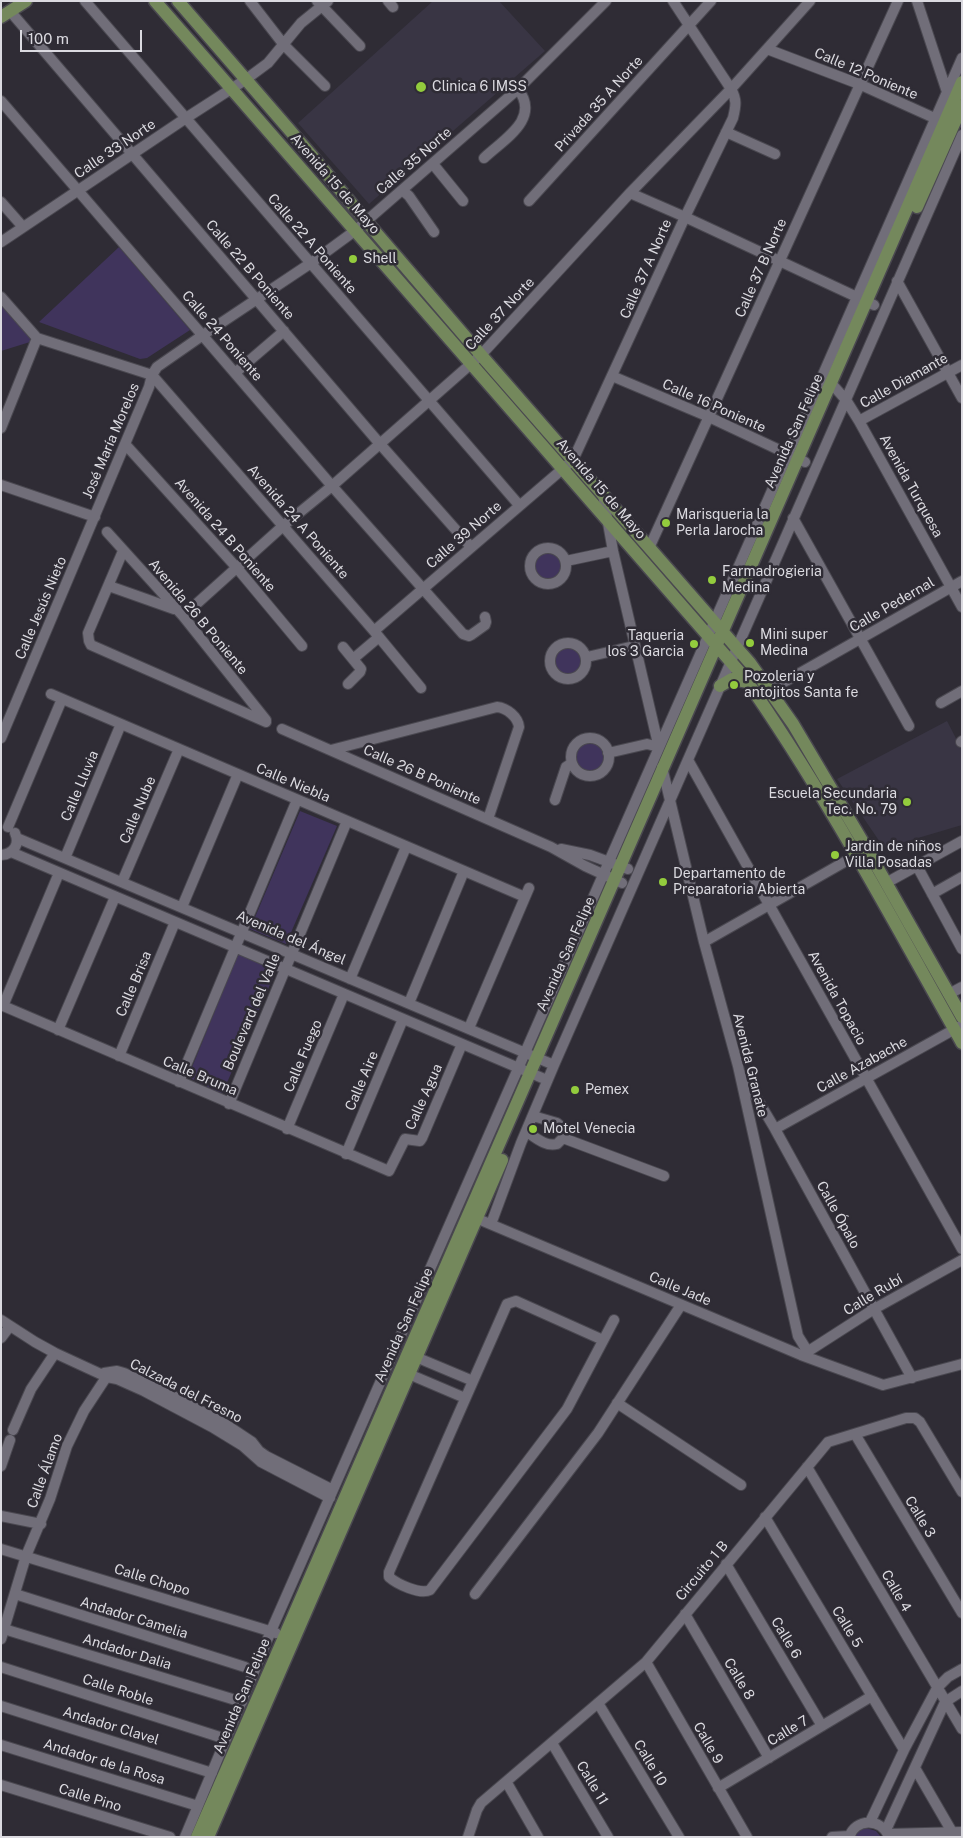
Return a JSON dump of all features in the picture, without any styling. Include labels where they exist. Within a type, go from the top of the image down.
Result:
[{"type":"main road","points":[[6,14],[26,1]]},
{"type":"main road","name":"Avenida 15 de Mayo","points":[[155,1],[231,88],[361,226],[477,360],[563,469],[748,682],[862,852],[886,883],[962,1016]]},
{"type":"main road","name":"Avenida 15 de Mayo","points":[[178,1],[312,156],[361,226]]},
{"type":"main road","name":"Avenida San Felipe","points":[[953,132],[962,82]]},
{"type":"main road","name":"Avenida San Felipe","points":[[619,866],[665,784],[797,459],[834,386],[865,301],[953,132],[962,106]]},
{"type":"main road","name":"Avenida 15 de Mayo","points":[[477,360],[573,460],[650,546],[726,634],[794,724],[958,1027],[962,1043]]},
{"type":"main road","name":"Avenida San Felipe","points":[[197,1837],[290,1636],[405,1372],[540,1059],[613,879],[720,648]]},
{"type":"main road","points":[[720,686],[732,679],[748,682]]},
{"type":"main road","name":"Avenida San Felipe","points":[[412,1355],[430,1304],[472,1216],[528,1121],[533,1074]]},
{"type":"main road","name":"Avenida San Felipe","points":[[208,1837],[290,1636],[320,1555],[405,1372]]},
{"type":"street","name":"Calle 22 A Poniente","points":[[85,1],[519,505]]},
{"type":"street","points":[[250,1],[284,45],[325,86]]},
{"type":"street","name":"Calle 35 Norte","points":[[152,375],[161,364],[311,263],[361,226],[518,89],[606,1]]},
{"type":"street","points":[[673,1],[731,89]]},
{"type":"street","name":"Privada 35 A Norte","points":[[529,201],[711,1]]},
{"type":"street","name":"Calle 37 Norte","points":[[183,616],[283,526],[477,360],[630,193],[731,89],[810,1]]},
{"type":"street","name":"Calle 37 B Norte","points":[[650,546],[778,261],[898,1]]},
{"type":"street","points":[[917,1],[947,92]]},
{"type":"street","name":"Calle 33 Norte","points":[[1,242],[245,80],[268,62],[301,23],[322,3]]},
{"type":"street","points":[[322,3],[360,46]]},
{"type":"street","name":"Calle 22 B Poniente","points":[[6,14],[132,154],[380,444],[471,547]]},
{"type":"street","name":"Calle 12 Poniente","points":[[767,49],[859,84],[953,132]]},
{"type":"street","name":"Avenida San Felipe","points":[[726,634],[794,518],[897,281],[953,132],[947,92],[962,58]]},
{"type":"street","points":[[484,158],[521,124],[527,113],[524,97],[518,89]]},
{"type":"street","name":"Calle 37 A Norte","points":[[573,460],[726,132],[736,106],[735,96],[731,89]]},
{"type":"street","name":"Calle 24 Poniente","points":[[1,101],[332,486],[465,635],[471,635],[485,625],[485,617]]},
{"type":"street","points":[[726,132],[775,154]]},
{"type":"street","name":"Avenida San Felipe","points":[[540,1059],[619,866],[659,748],[720,648],[797,459],[865,301],[953,132]]},
{"type":"street","points":[[433,164],[463,201]]},
{"type":"street","points":[[402,190],[409,196],[434,232]]},
{"type":"street","points":[[630,193],[865,301]]},
{"type":"street","points":[[1,202],[23,227]]},
{"type":"street","points":[[897,281],[962,398]]},
{"type":"street","points":[[1,297],[37,338],[152,375]]},
{"type":"street","points":[[235,373],[284,331]]},
{"type":"street","points":[[1,428],[37,338]]},
{"type":"street","name":"Calle Diamante","points":[[859,421],[962,366]]},
{"type":"street","name":"José María Morelos","points":[[95,517],[149,387],[152,375]]},
{"type":"street","name":"Avenida 24 A Poniente","points":[[152,375],[421,688]]},
{"type":"street","name":"Calle 16 Poniente","points":[[612,376],[709,417],[797,459]]},
{"type":"street","name":"Avenida Turquesa","points":[[834,386],[846,400],[859,421],[962,606]]},
{"type":"street","name":"Avenida 24 B Poniente","points":[[126,444],[302,646]]},
{"type":"street","name":"Calle 39 Norte","points":[[353,659],[423,589],[573,460]]},
{"type":"street","points":[[1,485],[95,517]]},
{"type":"street","name":"Avenida Granate","points":[[603,495],[613,551],[659,748],[669,802],[704,942],[738,1066],[798,1336],[804,1354]]},
{"type":"street","name":"Calle Jesús Nieto","points":[[1,738],[95,517]]},
{"type":"street","points":[[794,518],[909,726]]},
{"type":"street","name":"Avenida 26 B Poniente","points":[[107,532],[183,616],[266,722],[98,649],[88,641],[88,633],[109,586]]},
{"type":"street","points":[[123,551],[109,586],[175,609]]},
{"type":"street","points":[[566,561],[613,551]]},
{"type":"street","name":"Calle Pedernal","points":[[758,697],[962,581]]},
{"type":"street","points":[[587,657],[634,646]]},
{"type":"street","points":[[343,647],[361,669],[348,684]]},
{"type":"street","name":"Avenida San Felipe","points":[[186,1837],[271,1631],[417,1298],[533,1074],[669,802],[688,760],[720,686],[720,648]]},
{"type":"street","points":[[941,703],[962,691]]},
{"type":"street","name":"Calle Niebla","points":[[51,694],[464,871],[527,893],[469,1028]]},
{"type":"street","points":[[6,854],[16,846],[17,838],[14,831],[4,826],[62,699]]},
{"type":"street","points":[[331,750],[497,707],[504,708],[517,719],[519,727],[488,819]]},
{"type":"street","name":"Calle Lluvia","points":[[65,858],[121,724]]},
{"type":"street","name":"Calle 26 B Poniente","points":[[282,729],[551,846],[585,866],[613,879]]},
{"type":"street","points":[[588,738],[601,742],[606,747],[608,753],[606,767],[595,775],[581,774],[572,764],[572,750],[576,744],[588,738]]},
{"type":"street","points":[[608,753],[647,744],[659,748]]},
{"type":"street","name":"Calle Nube","points":[[122,882],[179,749]]},
{"type":"street","name":"Avenida Topacio","points":[[688,760],[962,1249]]},
{"type":"street","points":[[555,800],[566,767],[572,764]]},
{"type":"street","points":[[182,907],[238,774]]},
{"type":"street","points":[[179,1082],[297,800]]},
{"type":"street","name":"Boulevard del Valle","points":[[229,1104],[347,821]]},
{"type":"street","name":"Avenida del Ángel","points":[[17,838],[540,1059]]},
{"type":"street","points":[[886,883],[962,841]]},
{"type":"street","points":[[350,978],[406,846]]},
{"type":"street","name":"Calle 26 B Poniente","points":[[551,846],[590,855],[619,866]]},
{"type":"street","points":[[704,942],[862,852]]},
{"type":"street","points":[[6,854],[59,873],[533,1074]]},
{"type":"street","points":[[585,866],[590,855]]},
{"type":"street","points":[[916,866],[958,934],[962,949]]},
{"type":"street","points":[[409,1003],[464,871]]},
{"type":"street","points":[[2,1006],[59,873]]},
{"type":"street","points":[[932,894],[962,877]]},
{"type":"street","points":[[58,1030],[115,897]]},
{"type":"street","name":"Calle Brisa","points":[[119,1056],[176,922]]},
{"type":"street","points":[[949,994],[962,988]]},
{"type":"street","name":"Calle Fuego","points":[[287,1128],[344,994]]},
{"type":"street","name":"Calle Bruma","points":[[2,1006],[388,1171]]},
{"type":"street","name":"Calle Aire","points":[[346,1154],[402,1019]]},
{"type":"street","name":"Calle Azabache","points":[[775,1129],[958,1027]]},
{"type":"street","name":"Calle Agua","points":[[388,1171],[405,1138],[416,1142],[422,1138],[462,1044]]},
{"type":"street","name":"Calle Ópalo","points":[[738,1066],[775,1129],[912,1378]]},
{"type":"street","points":[[528,1121],[557,1123],[564,1129],[563,1138],[558,1144],[550,1145],[542,1142],[528,1121]]},
{"type":"street","name":"Avenida San Felipe","points":[[491,1224],[528,1121]]},
{"type":"street","points":[[563,1138],[664,1176]]},
{"type":"street","name":"Calle Jade","points":[[472,1216],[680,1305],[883,1385],[912,1378]]},
{"type":"street","name":"Calle Rubí","points":[[804,1354],[874,1308],[962,1260]]},
{"type":"street","points":[[417,1298],[430,1304]]},
{"type":"street","points":[[603,1340],[516,1301],[507,1304],[389,1572],[389,1577],[392,1580],[425,1592],[430,1590],[567,1409],[614,1320]]},
{"type":"street","points":[[475,1594],[598,1433],[680,1305]]},
{"type":"street","name":"Calzada del Fresno","points":[[1,1320],[55,1353],[144,1391],[212,1427],[278,1467],[332,1494]]},
{"type":"street","points":[[1,1338],[10,1326]]},
{"type":"street","points":[[1,1466],[11,1435],[31,1389],[55,1353]]},
{"type":"street","points":[[412,1355],[473,1381]]},
{"type":"street","points":[[912,1378],[962,1364]]},
{"type":"street","points":[[405,1372],[465,1398]]},
{"type":"street","name":"Calle Álamo","points":[[3,1634],[26,1556],[41,1524],[67,1446],[84,1411],[106,1374]]},
{"type":"street","points":[[617,1403],[741,1485]]},
{"type":"street","name":"Circuito 1 B","points":[[468,1837],[479,1806],[646,1662],[828,1442],[906,1418],[915,1418],[920,1422],[962,1492]]},
{"type":"street","name":"Calle 3","points":[[855,1434],[962,1614]]},
{"type":"street","name":"Calle 4","points":[[807,1467],[962,1729]]},
{"type":"street","points":[[1,1516],[41,1524]]},
{"type":"street","name":"Calle 5","points":[[765,1517],[904,1750]]},
{"type":"street","name":"Calle Chopo","points":[[1,1549],[290,1636]]},
{"type":"street","points":[[307,1550],[320,1555]]},
{"type":"street","name":"Calle 6","points":[[726,1564],[822,1726]]},
{"type":"street","name":"Andador Camelia","points":[[15,1594],[245,1667]]},
{"type":"street","name":"Calle 8","points":[[685,1614],[769,1758]]},
{"type":"street","name":"Andador Dalia","points":[[3,1634],[242,1702]]},
{"type":"street","name":"Calle 9","points":[[646,1662],[747,1837]]},
{"type":"street","name":"Calle Roble","points":[[1,1667],[226,1739]]},
{"type":"street","points":[[870,1822],[904,1750],[937,1688],[962,1669]]},
{"type":"street","points":[[888,1834],[945,1702],[962,1691]]},
{"type":"street","name":"Calle 7","points":[[718,1788],[872,1696]]},
{"type":"street","name":"Calle 10","points":[[598,1703],[679,1837]]},
{"type":"street","name":"Andador Clavel","points":[[1,1706],[212,1773]]},
{"type":"street","name":"Calle 11","points":[[552,1743],[608,1837]]},
{"type":"street","name":"Andador de la Rosa","points":[[1,1745],[198,1806]]},
{"type":"street","points":[[915,1768],[957,1834]]},
{"type":"street","points":[[507,1783],[538,1837]]},
{"type":"street","name":"Calle Pino","points":[[1,1785],[170,1837]]},
{"type":"street","points":[[832,1837],[849,1836],[854,1828],[860,1824],[870,1822],[878,1824],[888,1834],[957,1834]]},
{"type":"shaded area","name":"Clinica 6 IMSS","points":[[433,1],[499,1],[545,51],[369,204],[298,123]]},
{"type":"shaded area","points":[[119,247],[190,330],[147,358],[140,359],[39,322]]},
{"type":"shaded area","points":[[1,303],[30,335],[30,342],[1,351]]},
{"type":"shaded area","points":[[555,549],[565,562],[560,577],[543,581],[532,568],[537,553]]},
{"type":"shaded area","points":[[574,645],[585,657],[579,672],[562,676],[552,663],[557,648]]},
{"type":"shaded area","name":"Escuela Secundaria Tec. No. 79","points":[[947,721],[962,750],[962,825],[884,848],[837,779]]},
{"type":"shaded area","points":[[595,741],[606,753],[601,768],[583,772],[573,759],[578,744]]},
{"type":"shaded area","points":[[300,811],[337,826],[286,944],[250,929]]},
{"type":"shaded area","points":[[238,954],[276,971],[222,1094],[188,1077]]},
{"type":"shaded area","points":[[866,1828],[876,1831],[881,1837],[853,1837],[861,1829]]},
{"type":"place","name":"Clinica 6 IMSS","points":[[421,87]]},
{"type":"place","name":"Shell","points":[[353,259]]},
{"type":"place","name":"Marisqueria la Perla Jarocha","points":[[666,523]]},
{"type":"place","name":"Farmadrogieria Medina","points":[[712,580]]},
{"type":"place","name":"Mini super Medina","points":[[750,643]]},
{"type":"place","name":"Taqueria los 3 Garcia","points":[[694,644]]},
{"type":"place","name":"Pozoleria y antojitos Santa fe","points":[[734,685]]},
{"type":"place","name":"Escuela Secundaria Tec. No. 79","points":[[907,802]]},
{"type":"place","name":"Jardin de niños Villa Posadas","points":[[835,855]]},
{"type":"place","name":"Departamento de Preparatoria Abierta","points":[[663,882]]},
{"type":"place","name":"Pemex","points":[[575,1090]]},
{"type":"place","name":"Motel Venecia","points":[[533,1129]]}]
